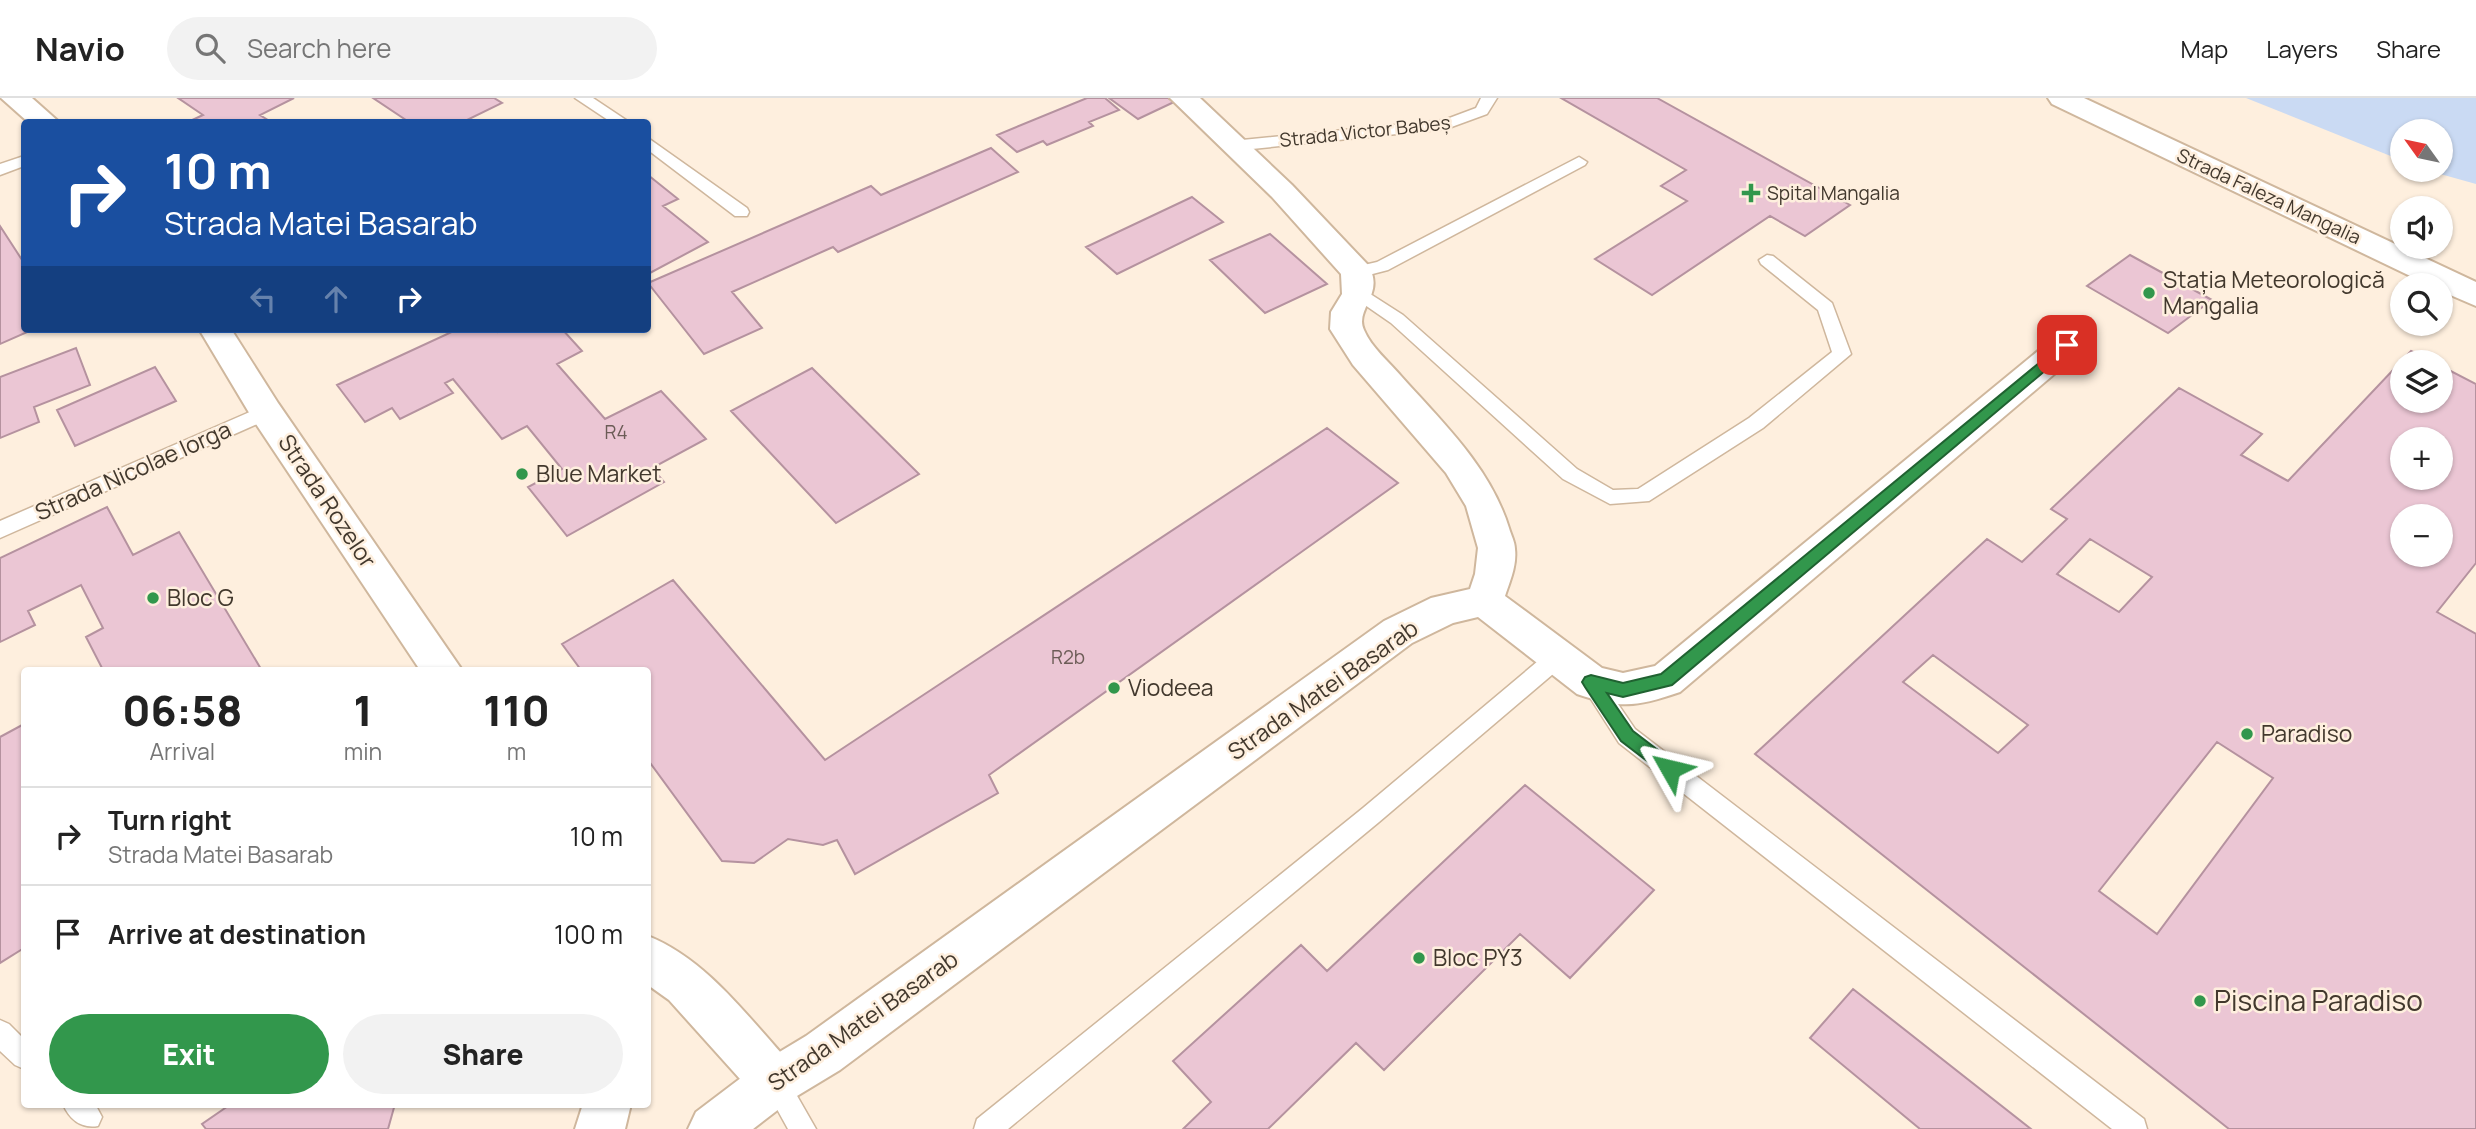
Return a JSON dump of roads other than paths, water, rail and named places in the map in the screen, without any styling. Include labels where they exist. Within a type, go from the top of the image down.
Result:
[{"type":"street","points":[[15,98],[41,119]]},
{"type":"street","points":[[1184,98],[1232,146],[1283,191],[1357,283],[1347,312],[1346,329],[1373,367],[1459,464],[1484,505],[1497,548],[1494,574],[1484,601],[1591,682],[1623,690],[1666,680],[2067,345]]},
{"type":"street","name":"Strada Faleza Mangalia","points":[[2062,98],[2476,295]]},
{"type":"street","name":"Strada Rozelor","points":[[217,333],[265,412],[440,667]]},
{"type":"street","name":"Strada Matei Basarab","points":[[713,1129],[775,1082],[823,1053],[1398,632],[1445,609],[1484,601]]},
{"type":"street","points":[[651,960],[684,984],[775,1082]]},
{"type":"street","points":[[600,1129],[606,1108]]},
{"type":"lane","points":[[583,98],[616,119]]},
{"type":"lane","name":"Strada Victor Babeș","points":[[1232,146],[1446,124],[1482,111],[1489,98]]},
{"type":"lane","points":[[651,145],[741,212]]},
{"type":"lane","points":[[0,170],[21,162]]},
{"type":"lane","points":[[1579,162],[1382,265],[1357,283],[1570,474],[1610,497],[1642,496],[1756,423],[1842,354],[1826,307],[1767,260]]},
{"type":"lane","name":"Strada Nicolae Iorga","points":[[0,530],[265,412]]},
{"type":"lane","points":[[987,1129],[1371,815],[1558,657]]},
{"type":"lane","points":[[1591,682],[1627,736],[2134,1129]]},
{"type":"lane","points":[[0,1033],[21,1053]]},
{"type":"lane","points":[[775,1082],[803,1129]]},
{"type":"water","points":[[2246,98],[2476,98],[2476,184],[2454,178],[2454,119],[2390,119],[2390,156]]},
{"type":"place","name":"Spital Mangalia","points":[[1751,193]]},
{"type":"place","name":"Stația Meteorologică Mangalia","points":[[2149,293]]},
{"type":"place","name":"Blue Market","points":[[522,474]]},
{"type":"place","name":"Bloc G","points":[[153,598]]},
{"type":"place","name":"Viodeea","points":[[1114,688]]},
{"type":"place","name":"Paradiso","points":[[2247,734]]},
{"type":"place","name":"Bloc PY3","points":[[1419,958]]},
{"type":"place","name":"Piscina Paradiso","points":[[2200,1001]]}]
